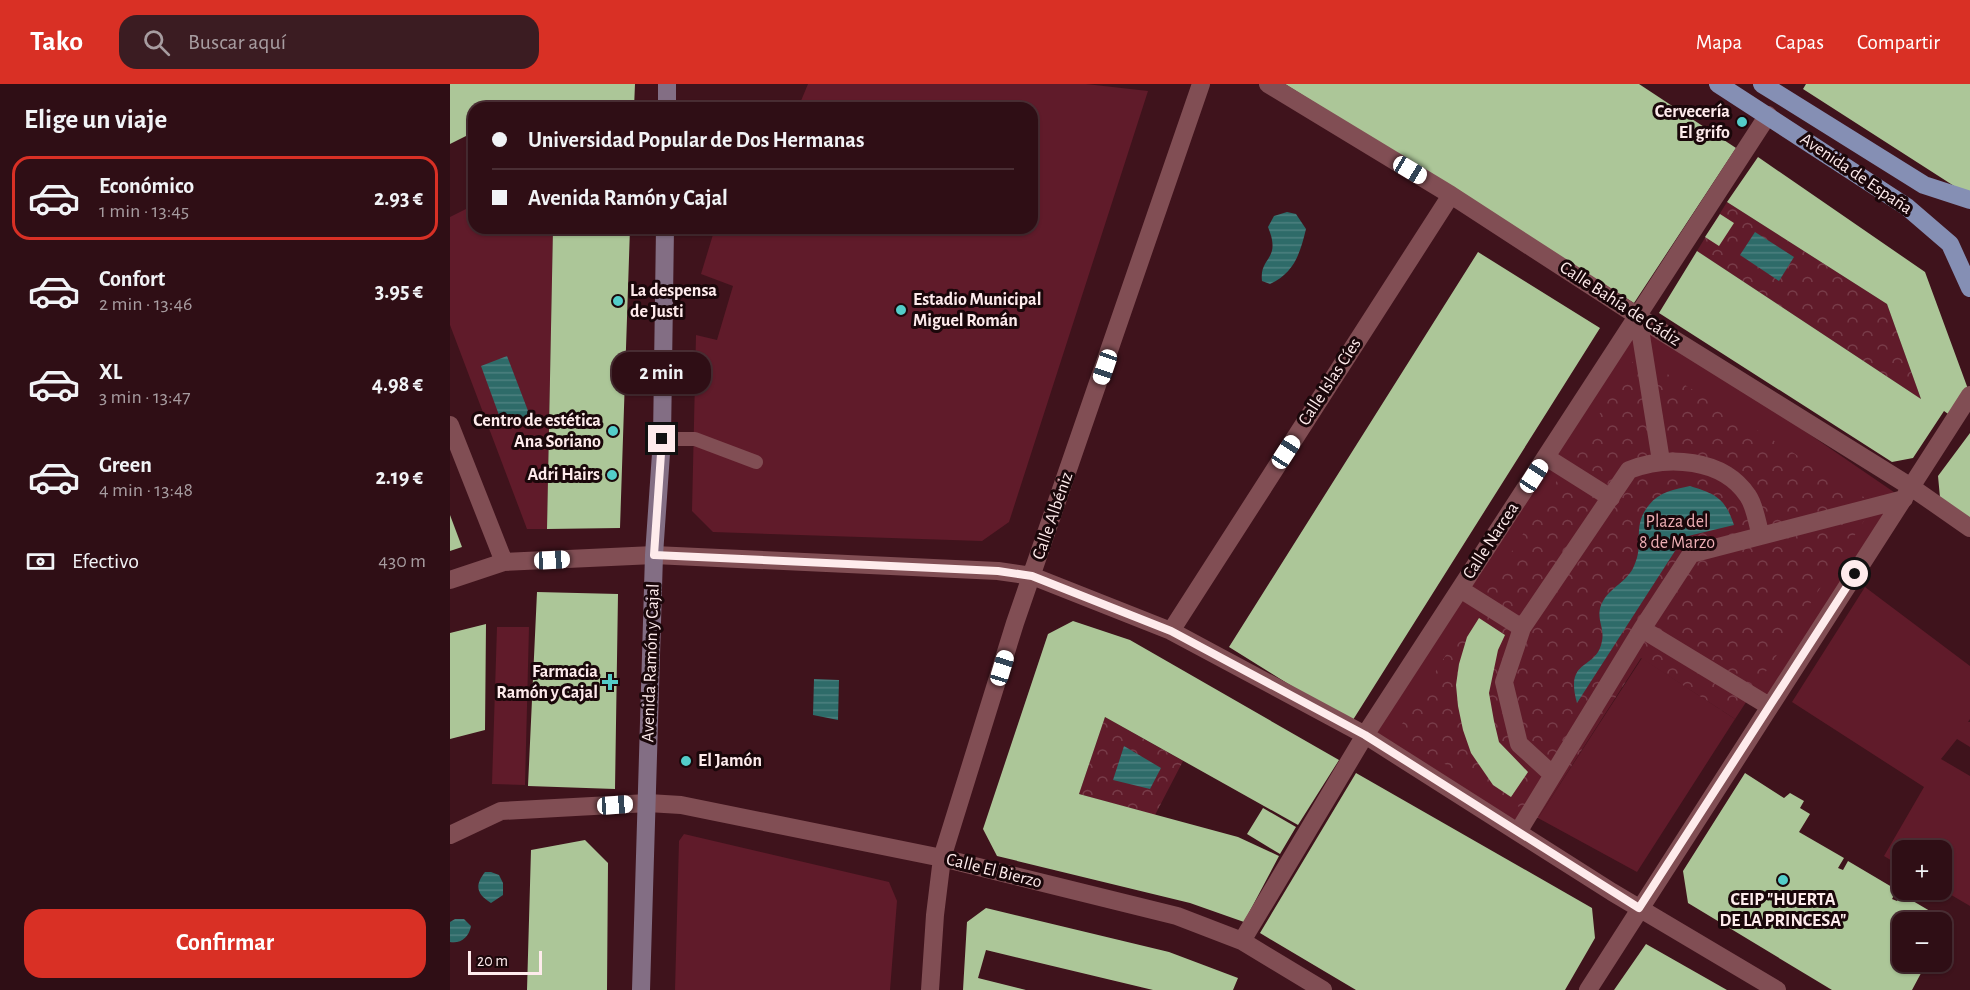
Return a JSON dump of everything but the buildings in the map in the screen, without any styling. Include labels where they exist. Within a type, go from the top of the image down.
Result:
[{"type":"main road","name":"Avenida de España","points":[[1718,84],[1907,207],[1950,244],[1970,288]]},
{"type":"main road","name":"Avenida de España","points":[[1762,84],[1783,90],[1924,185],[1970,200]]},
{"type":"street","points":[[667,102],[668,84]]},
{"type":"street","name":"Calle Albéniz","points":[[930,990],[935,915],[942,858],[1032,576],[1201,84]]},
{"type":"street","name":"Calle Bahía de Cádiz","points":[[1268,84],[1451,195],[1907,493],[1970,528]]},
{"type":"street","name":"Calle Narcea","points":[[1242,941],[1365,735],[1768,115]]},
{"type":"street","name":"Calle Islas Cíes","points":[[1171,631],[1451,195]]},
{"type":"street","name":"Avenida Ramón y Cajal","points":[[641,990],[654,555],[662,439],[665,234]]},
{"type":"street","points":[[1638,317],[1661,461]]},
{"type":"street","points":[[1588,990],[1970,396]]},
{"type":"street","points":[[450,425],[504,562]]},
{"type":"street","points":[[1546,457],[1611,498]]},
{"type":"street","points":[[1553,775],[1519,744],[1504,682],[1522,628],[1629,470],[1661,461],[1680,462],[1719,470],[1738,483],[1750,498],[1761,536]]},
{"type":"street","points":[[1518,832],[1642,629],[1691,554],[1907,493]]},
{"type":"street","points":[[450,580],[504,562],[654,555],[998,571],[1032,576],[1171,631],[1365,735],[1639,908],[1777,990]]},
{"type":"street","points":[[1460,589],[1522,628]]},
{"type":"street","points":[[1642,629],[1769,706]]},
{"type":"street","name":"Calle El Bierzo","points":[[450,835],[501,812],[648,803],[681,805],[942,858],[1177,916],[1242,941],[1323,990]]},
{"type":"lane","points":[[662,439],[695,439],[756,462]]},
{"type":"green space","name":"Estadio Municipal Miguel Román","points":[[808,84],[1086,84],[1148,91],[1009,522],[982,541],[713,532],[692,511],[696,335],[717,340],[733,286],[701,274],[713,234],[1038,234],[1038,102],[800,102]]},
{"type":"green space","points":[[1727,202],[1887,304],[1921,399],[1697,251]]},
{"type":"green space","points":[[468,208],[468,234],[553,234],[547,529],[527,529],[450,325],[450,217]]},
{"type":"green space","name":"Plaza del 8 de Marzo","points":[[1638,317],[1904,499],[1769,706],[1642,629],[1691,554],[1760,536],[1750,498],[1719,470],[1700,465],[1661,461],[1629,470],[1522,628],[1504,682],[1519,744],[1553,775],[1518,832],[1365,735]]},
{"type":"green space","name":"Plaza del 8 de Marzo","points":[[1637,355],[1875,504],[1735,719],[1641,658],[1538,818],[1395,735]]},
{"type":"green space","points":[[1865,587],[1970,666],[1970,719],[1968,722],[1970,722],[1970,747],[1957,739],[1941,759],[1970,776],[1970,906],[1952,895],[1952,840],[1893,840],[1924,787],[1792,702]]},
{"type":"green space","points":[[497,627],[529,627],[525,785],[492,784]]},
{"type":"green space","points":[[1642,658],[1735,719],[1637,872],[1538,818]]},
{"type":"green space","points":[[1105,717],[1183,761],[1155,815],[1079,794]]},
{"type":"green space","points":[[684,834],[889,882],[897,901],[890,990],[675,990],[679,841]]},
{"type":"green space","points":[[1892,842],[1892,861],[1884,856]]},
{"type":"water","points":[[1287,212],[1296,214],[1306,229],[1295,262],[1285,274],[1270,284],[1262,281],[1262,273],[1273,246],[1268,227],[1274,216]]},
{"type":"water","points":[[1755,232],[1794,257],[1779,281],[1740,255]]},
{"type":"water","points":[[507,356],[530,416],[503,426],[481,366]]},
{"type":"water","points":[[1690,486],[1718,498],[1727,509],[1734,525],[1684,537],[1577,703],[1575,678],[1578,671],[1594,657],[1602,641],[1600,607],[1606,596],[1628,576],[1634,566],[1637,558],[1639,528],[1644,513],[1649,505],[1662,494]]},
{"type":"water","points":[[814,679],[839,680],[838,720],[813,715]]},
{"type":"water","points":[[1124,746],[1161,768],[1150,789],[1113,780]]},
{"type":"water","points":[[485,872],[499,875],[503,883],[503,895],[491,903],[480,893],[478,886]]},
{"type":"water","points":[[455,919],[464,919],[471,926],[464,939],[450,942],[450,922]]},
{"type":"place","name":"Cervecería El grifo","points":[[1742,122]]},
{"type":"place","name":"La despensa de Justi","points":[[618,301]]},
{"type":"place","name":"Estadio Municipal Miguel Román","points":[[901,310]]},
{"type":"place","name":"Centro de estética Ana Soriano","points":[[613,431]]},
{"type":"place","name":"Adri Hairs","points":[[612,475]]},
{"type":"place","name":"Farmacia Ramón y Cajal","points":[[610,682]]},
{"type":"place","name":"El Jamón","points":[[686,761]]},
{"type":"place","name":"CEIP \"HUERTA DE LA PRINCESA\"","points":[[1783,880]]},
{"type":"route","points":[[662,439],[654,555],[998,571],[1032,576],[1171,631],[1365,735],[1639,908],[1855,574]]}]
